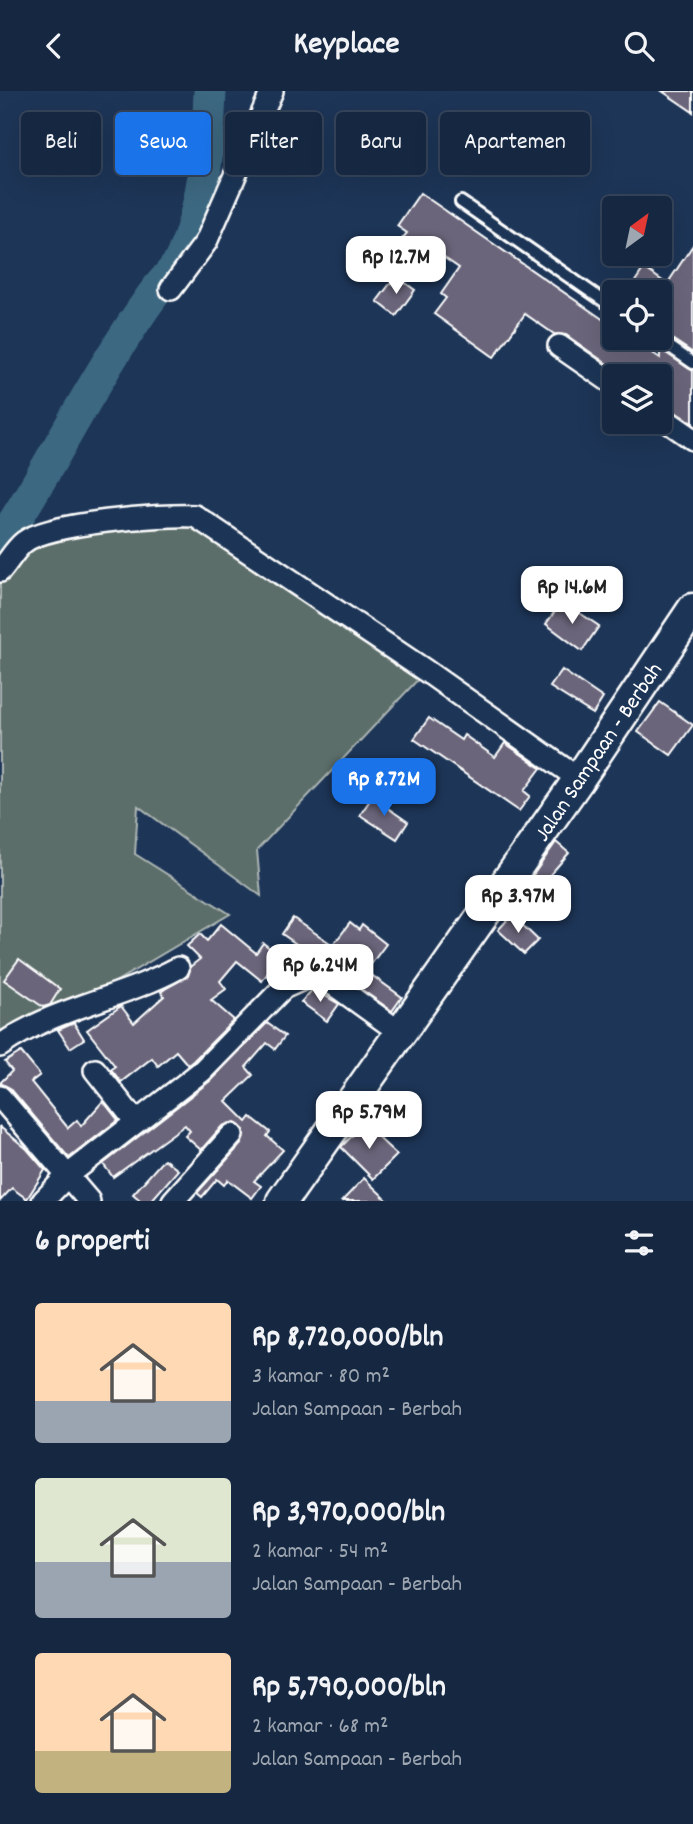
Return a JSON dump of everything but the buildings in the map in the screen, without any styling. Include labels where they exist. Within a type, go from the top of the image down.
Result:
[{"type":"main road","name":"Jalan Sampaan - Berbah","points":[[282,1201],[579,779],[693,609]]},
{"type":"street","points":[[170,289],[206,242],[272,91]]},
{"type":"street","points":[[559,346],[602,376]]},
{"type":"street","points":[[672,424],[693,439]]},
{"type":"street","points":[[0,571],[25,541],[68,527],[176,515],[195,516],[269,563],[579,779]]},
{"type":"street","points":[[0,1046],[17,1034],[71,1008],[151,983],[178,968]]},
{"type":"street","points":[[43,1201],[67,1177],[202,1071],[283,988],[313,975],[326,979],[401,1033]]},
{"type":"street","points":[[95,1070],[136,1122]]},
{"type":"street","points":[[0,1097],[89,1201]]},
{"type":"street","points":[[173,1201],[232,1135]]},
{"type":"lane","points":[[461,202],[602,300]]},
{"type":"lane","points":[[672,348],[693,363]]},
{"type":"shaded area","points":[[195,516],[426,671],[257,850],[261,896],[138,806],[135,854],[230,914],[0,1050],[0,581],[25,541]]},
{"type":"waterway","points":[[3,539],[121,343],[181,259],[200,198],[210,91]]}]
